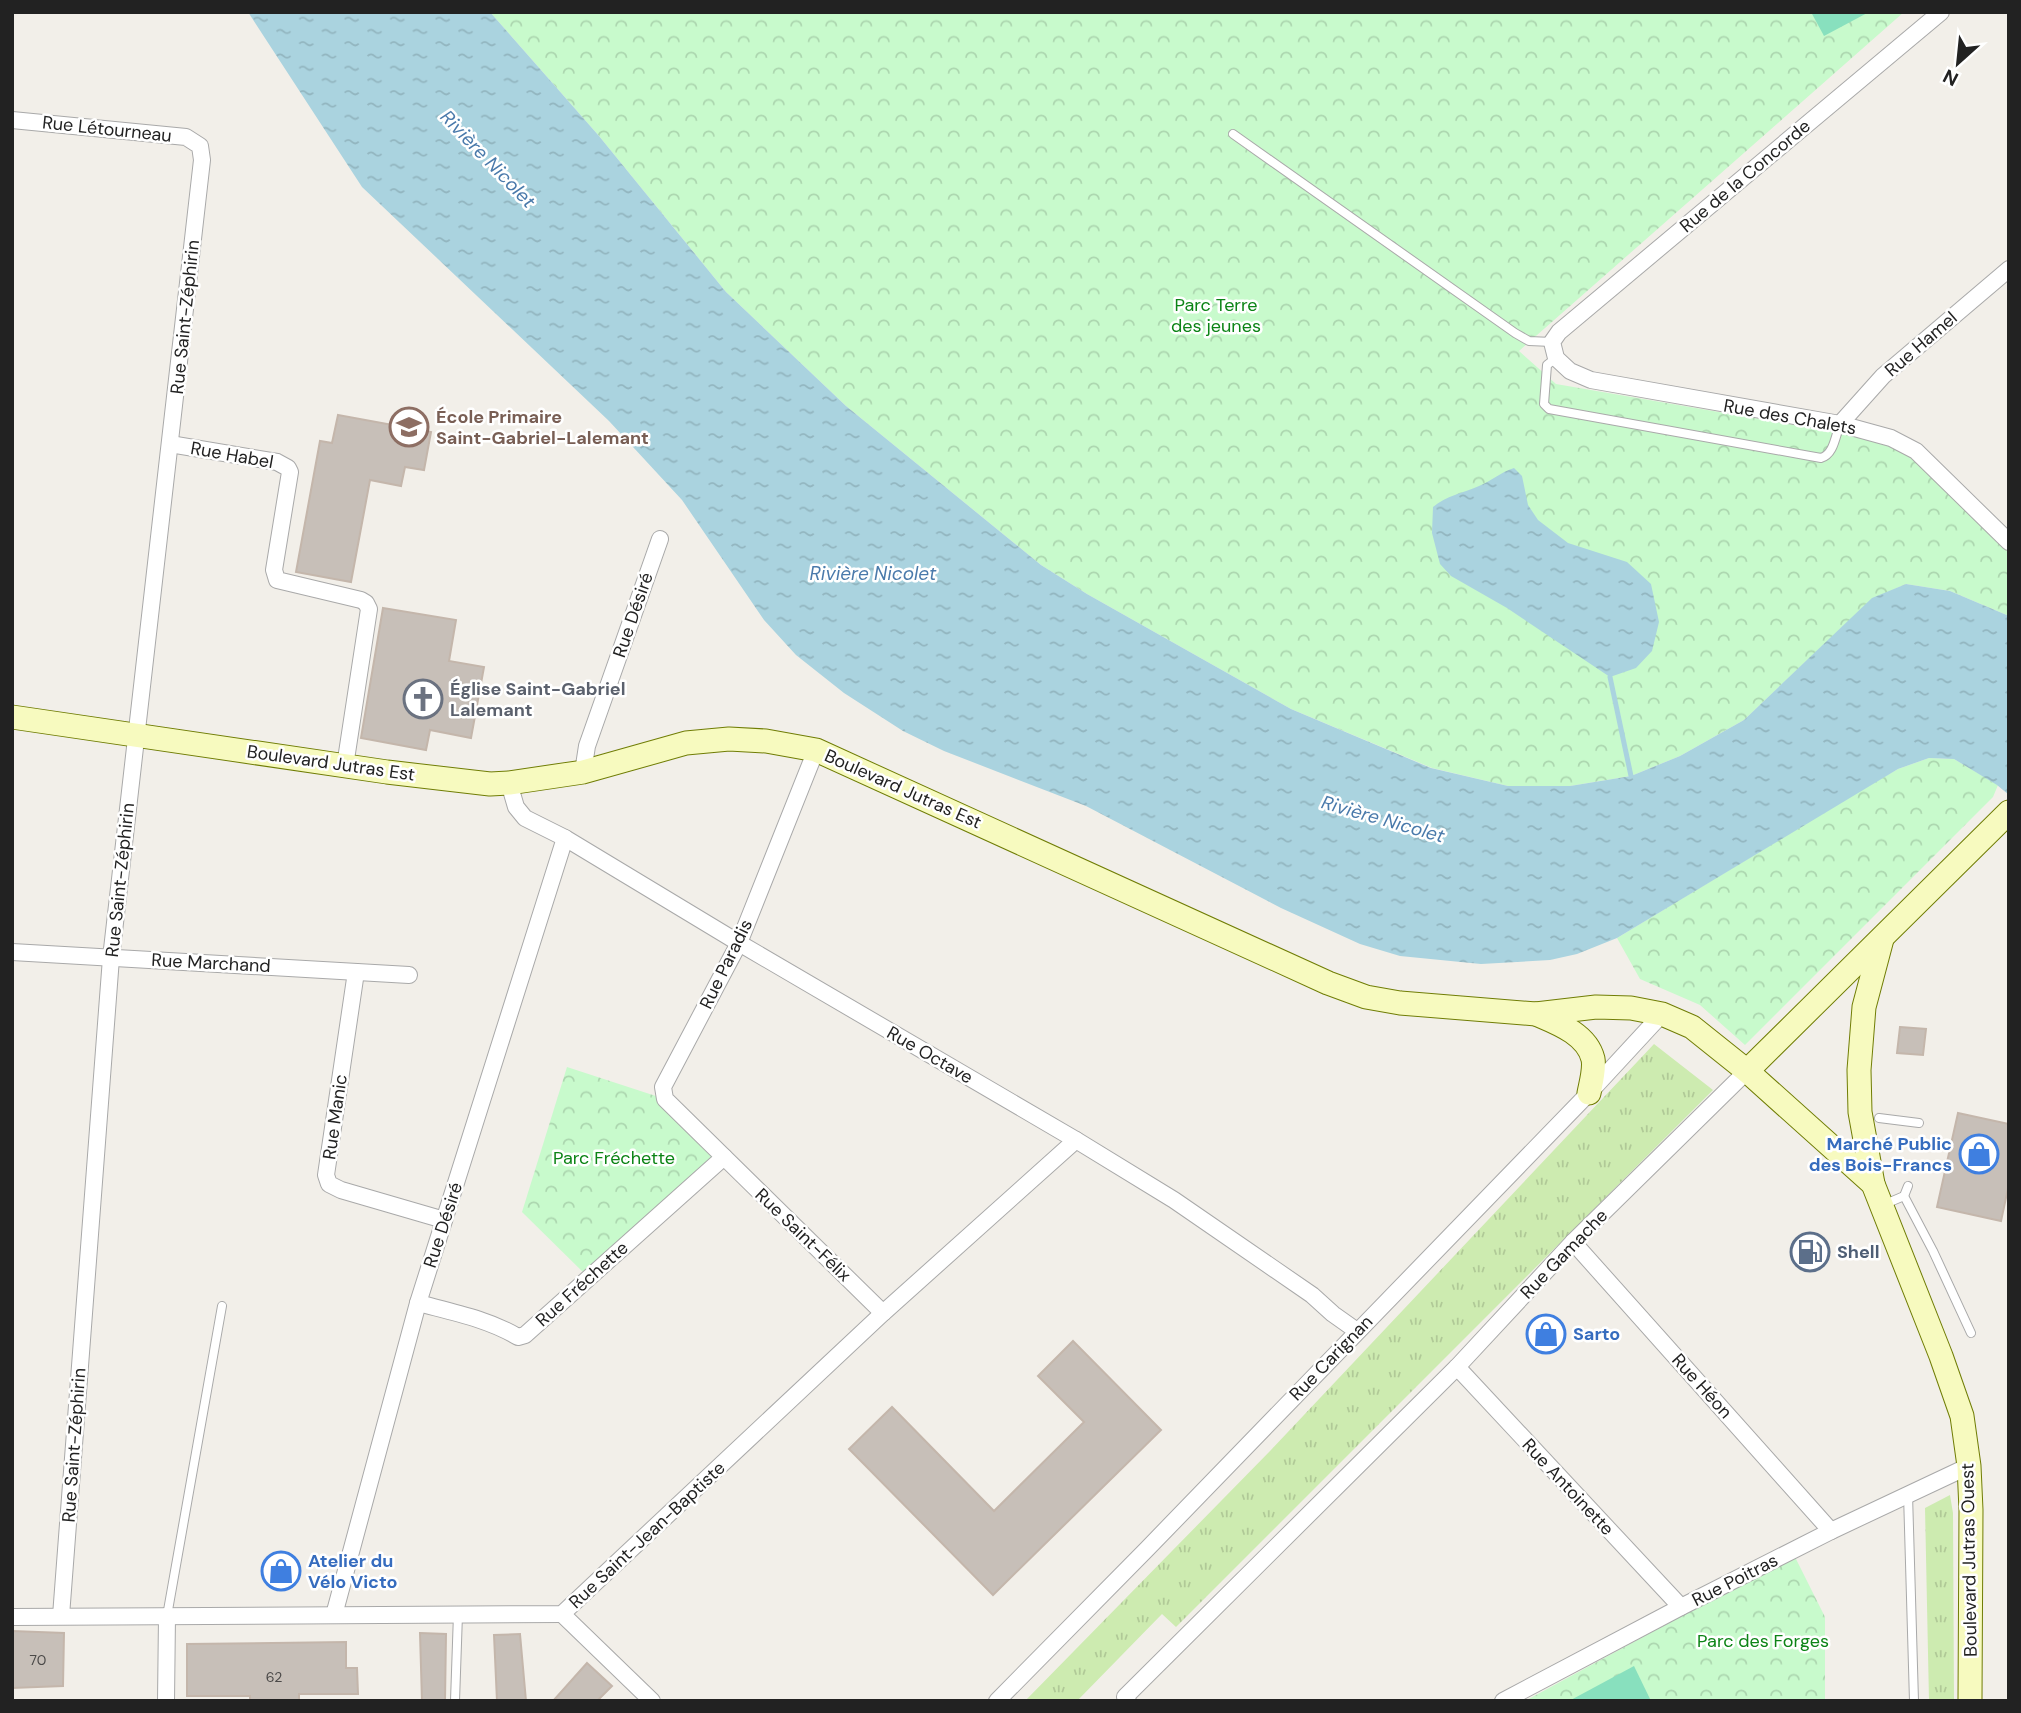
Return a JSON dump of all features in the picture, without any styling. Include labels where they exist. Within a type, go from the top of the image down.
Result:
[{"type":"main road","name":"Boulevard Jutras Est","points":[[12,718],[490,784],[583,772],[686,743],[719,740],[766,741],[816,750],[1328,984],[1366,997],[1400,1003],[1536,1014],[1596,1007],[1631,1008],[1662,1014],[1692,1027],[1747,1071]]},
{"type":"main road","name":"Rue Gamache","points":[[1747,1071],[2008,813]]},
{"type":"main road","points":[[1872,1184],[1860,1112],[1859,1070],[1864,1007],[1882,939]]},
{"type":"main road","points":[[1536,1014],[1559,1024],[1583,1040],[1594,1061],[1589,1093]]},
{"type":"main road","name":"Boulevard Jutras Ouest","points":[[1747,1071],[1872,1184],[1941,1356],[1962,1416],[1969,1466],[1970,1701]]},
{"type":"street","name":"Rue de la Concorde","points":[[1554,350],[1559,332],[1569,323],[1941,12]]},
{"type":"street","name":"Rue Létourneau","points":[[12,120],[186,137],[200,146]]},
{"type":"street","name":"Rue Saint-Zéphirin","points":[[61,1616],[111,958],[202,160],[200,146]]},
{"type":"street","name":"Rue Hamel","points":[[1840,424],[1883,376],[2009,269]]},
{"type":"street","name":"Rue des Chalets","points":[[1554,350],[1570,371],[1591,380],[1840,424],[1891,438],[1916,451],[2009,542]]},
{"type":"street","name":"Rue Habel","points":[[170,444],[277,462],[288,468],[290,472],[274,569],[277,580],[366,603],[369,610],[345,766]]},
{"type":"street","name":"Rue Désiré","points":[[583,772],[587,746],[660,539]]},
{"type":"street","name":"Rue Paradis","points":[[723,1157],[665,1099],[663,1087],[739,943],[816,750]]},
{"type":"street","name":"Rue Octave","points":[[509,783],[516,807],[525,817],[565,838],[1174,1200],[1242,1245],[1357,1331]]},
{"type":"street","name":"Rue Désiré","points":[[334,1615],[418,1303],[565,838]]},
{"type":"street","name":"Rue Marchand","points":[[12,952],[410,975]]},
{"type":"street","name":"Rue Manic","points":[[356,972],[326,1175],[329,1184],[341,1190],[444,1220]]},
{"type":"street","name":"Rue Carignan","points":[[997,1701],[1589,1093],[1662,1014]]},
{"type":"street","name":"Rue Gamache","points":[[1126,1699],[1457,1367],[1573,1242],[1747,1071]]},
{"type":"street","name":"Rue Saint-Jean-Baptiste","points":[[12,1617],[562,1614],[883,1313],[1076,1140]]},
{"type":"street","name":"Rue Fréchette","points":[[418,1303],[487,1322],[518,1337],[525,1335],[723,1157]]},
{"type":"street","name":"Rue Saint-Félix","points":[[723,1157],[883,1313]]},
{"type":"street","name":"Rue Héon","points":[[1573,1242],[1831,1531]]},
{"type":"street","name":"Rue Antoinette","points":[[1457,1367],[1681,1607]]},
{"type":"street","name":"Rue Poitras","points":[[1503,1701],[1831,1531],[1969,1466]]},
{"type":"street","points":[[562,1614],[652,1701]]},
{"type":"street","points":[[166,1701],[167,1616]]},
{"type":"lane","points":[[1233,134],[1515,333],[1554,350],[1547,365],[1544,404],[1549,409],[1821,458],[1830,453],[1840,424]]},
{"type":"lane","points":[[1880,1118],[1919,1123]]},
{"type":"lane","points":[[1881,1206],[1904,1196],[1908,1186]]},
{"type":"lane","points":[[1904,1196],[1971,1333]]},
{"type":"lane","points":[[167,1616],[222,1306]]},
{"type":"lane","points":[[1908,1494],[1914,1701]]},
{"type":"lane","points":[[456,1701],[458,1614]]},
{"type":"green space","name":"Parc Terre des jeunes","points":[[490,12],[1904,12],[1519,351],[1556,384],[1859,436],[1897,432],[2009,542],[2009,616],[1950,591],[1906,584],[1872,599],[1744,720],[1680,756],[1631,776],[1570,786],[1508,786],[1432,768],[1291,709],[1087,594],[1041,565],[846,406],[726,292],[599,136]]},
{"type":"green space","points":[[1811,12],[1869,12],[1824,36]]},
{"type":"green space","points":[[1929,758],[1954,759],[1998,785],[1993,797],[1745,1045],[1700,1005],[1640,979],[1617,938],[1866,787],[1898,769]]},
{"type":"green space","points":[[1654,1044],[1713,1090],[1176,1627],[1162,1614],[1077,1701],[1025,1701],[1270,1451]]},
{"type":"green space","name":"Parc Fréchette","points":[[567,1067],[665,1099],[724,1157],[589,1278],[522,1212]]},
{"type":"green space","points":[[1950,1495],[1953,1513],[1954,1701],[1929,1701],[1925,1508]]},
{"type":"green space","name":"Parc des Forges","points":[[1794,1555],[1825,1617],[1825,1701],[1525,1701]]},
{"type":"green space","points":[[1634,1666],[1651,1701],[1569,1701]]},
{"type":"water","name":"Rivière Nicolet","points":[[248,12],[490,12],[599,136],[726,292],[846,406],[1041,565],[1087,594],[1291,709],[1431,768],[1508,786],[1570,786],[1631,776],[1680,756],[1744,720],[1872,598],[1906,584],[1950,591],[2009,616],[2009,795],[1954,759],[1929,758],[1898,769],[1617,938],[1577,954],[1550,960],[1481,964],[1400,956],[1360,944],[1281,908],[1086,806],[944,751],[903,731],[844,693],[796,655],[764,620],[682,500],[609,421],[362,187]]},
{"type":"water","points":[[1514,468],[1522,476],[1528,505],[1538,520],[1568,543],[1627,562],[1651,584],[1659,622],[1652,651],[1636,668],[1610,677],[1507,608],[1451,576],[1440,564],[1432,533],[1433,507]]},
{"type":"building","points":[[338,415],[431,432],[424,470],[405,467],[401,486],[370,480],[351,582],[296,572],[320,441],[332,443]]},
{"type":"building","name":"Église Saint-Gabriel Lalemant","points":[[383,608],[456,620],[449,661],[484,667],[471,738],[430,730],[426,750],[361,738]]},
{"type":"building","points":[[1900,1027],[1926,1029],[1923,1055],[1897,1053]]},
{"type":"building","name":"Marché Public des Bois-Francs","points":[[1958,1113],[2009,1124],[2009,1184],[2001,1221],[1937,1207]]},
{"type":"building","points":[[1073,1341],[1161,1430],[993,1595],[849,1449],[892,1407],[994,1511],[1084,1422],[1038,1376]]},
{"type":"building","points":[[12,1631],[64,1633],[63,1686],[12,1688]]},
{"type":"building","points":[[420,1633],[446,1634],[445,1701],[422,1701]]},
{"type":"building","points":[[520,1634],[526,1701],[497,1701],[494,1635]]},
{"type":"building","points":[[346,1642],[346,1668],[357,1668],[358,1694],[299,1694],[299,1701],[250,1701],[250,1696],[187,1696],[187,1644]]},
{"type":"building","points":[[587,1663],[612,1686],[597,1701],[553,1701]]},
{"type":"waterway","points":[[1610,677],[1631,776]]},
{"type":"place","name":"École Primaire Saint-Gabriel-Lalemant","points":[[409,427]]},
{"type":"place","name":"Église Saint-Gabriel Lalemant","points":[[423,699]]},
{"type":"place","name":"Marché Public des Bois-Francs","points":[[1979,1154]]},
{"type":"place","name":"Shell","points":[[1810,1252]]},
{"type":"place","name":"Sarto","points":[[1546,1334]]},
{"type":"place","name":"Atelier du Vélo Victo","points":[[281,1571]]}]
